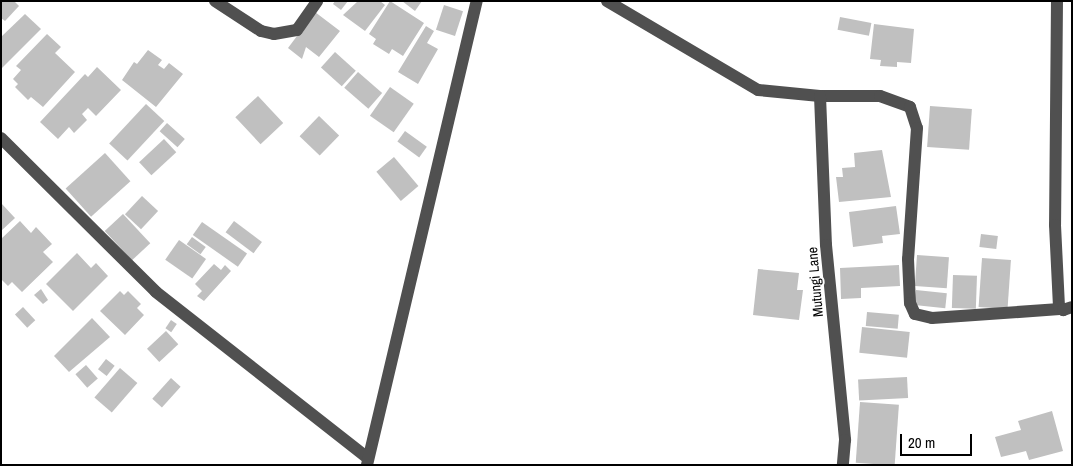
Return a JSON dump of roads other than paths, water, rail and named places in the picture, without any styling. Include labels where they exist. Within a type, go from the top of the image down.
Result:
[{"type":"street","points":[[215,1],[261,32],[274,34],[297,30],[317,1]]},
{"type":"street","points":[[1,138],[156,292],[368,461],[477,1]]},
{"type":"street","points":[[607,1],[758,90],[820,96],[880,96],[904,103],[914,114],[917,128],[908,259],[910,303],[916,314],[932,318],[1066,308],[1055,225],[1057,1]]},
{"type":"street","name":"Mutungi Lane","points":[[820,96],[826,245],[845,440],[843,465]]}]
